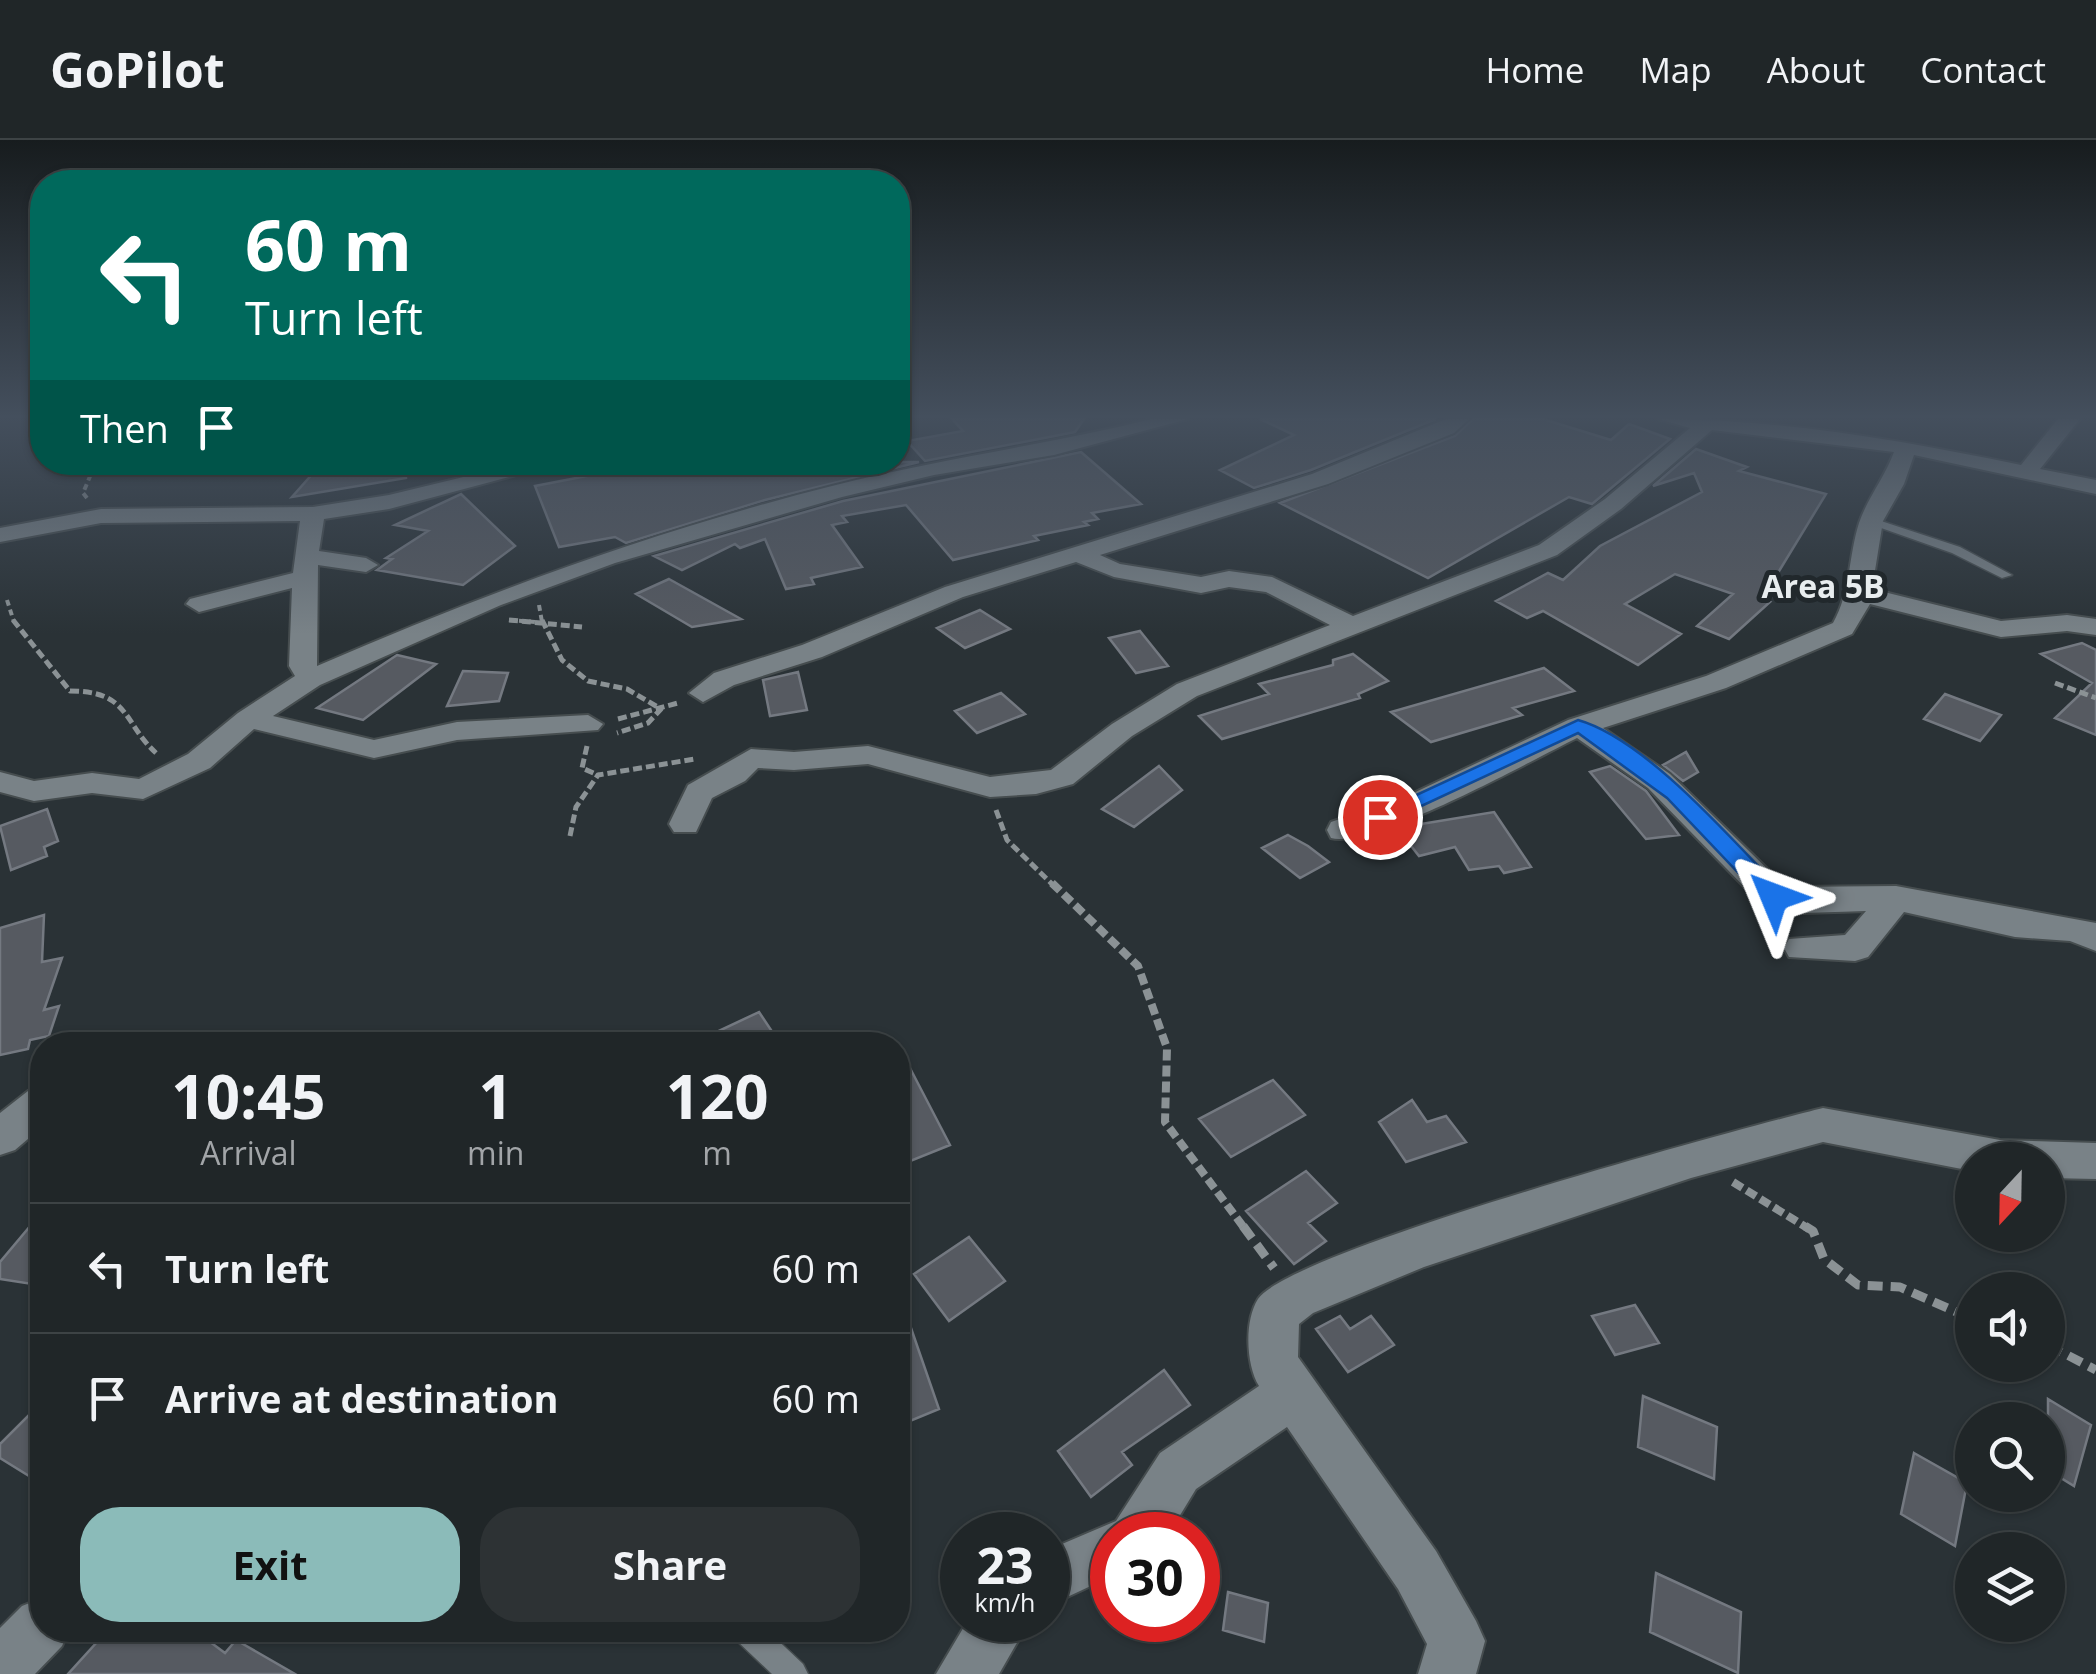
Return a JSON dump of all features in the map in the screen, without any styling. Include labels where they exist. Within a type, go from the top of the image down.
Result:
[{"type":"street","points":[[0,534],[101,516],[313,514],[437,491]]},
{"type":"street","points":[[0,782],[34,791],[92,783],[143,789],[181,772],[248,719],[310,679],[470,610],[706,526],[840,491]]},
{"type":"street","points":[[703,693],[724,678],[812,651],[954,592],[1283,491]]},
{"type":"street","points":[[685,824],[699,792],[734,774],[751,758],[794,761],[868,754],[990,786],[1036,784],[1062,776],[1084,764],[1122,730],[1187,690],[1548,550],[1629,491]]},
{"type":"street","points":[[1344,830],[1416,804],[1578,726],[1716,682],[1843,628],[1858,594],[1871,521],[1890,491]]},
{"type":"street","points":[[310,679],[303,666],[306,567],[313,514]]},
{"type":"street","points":[[1078,554],[1114,570],[1201,585],[1230,579],[1272,586],[1352,626]]},
{"type":"street","points":[[200,604],[306,567],[366,566]]},
{"type":"street","points":[[1858,594],[2001,629],[2067,623],[2096,627]]},
{"type":"street","points":[[248,719],[374,749],[457,731],[597,731]]},
{"type":"street","points":[[1578,726],[1604,739],[1674,794],[1774,897],[1797,903],[1832,898],[1896,898],[2015,924],[2089,928]]},
{"type":"street","points":[[1802,948],[1855,948],[1896,898]]},
{"type":"street","points":[[0,1137],[30,1113]]},
{"type":"street","points":[[1447,1674],[1456,1641],[1425,1584],[1273,1364],[1276,1312],[1296,1297],[1418,1248],[1690,1160],[1823,1125],[1955,1150]]},
{"type":"street","points":[[2065,1160],[2096,1161]]},
{"type":"street","points":[[1152,1512],[1178,1470],[1293,1392]]},
{"type":"street","points":[[0,1670],[30,1639]]},
{"type":"street","points":[[965,1674],[987,1642]]},
{"type":"lane","points":[[1871,521],[1956,550],[2006,575]]},
{"type":"lane","points":[[759,1642],[792,1674]]},
{"type":"path","points":[[535,584],[543,625],[562,660],[588,682],[627,689],[661,709]]},
{"type":"path","points":[[7,600],[8,615],[42,664],[70,691],[94,690],[128,714],[147,747],[181,772]]},
{"type":"path","points":[[470,610],[543,625],[582,627]]},
{"type":"path","points":[[2054,682],[2096,698]]},
{"type":"path","points":[[703,693],[597,731],[582,768],[598,775],[648,770],[678,761],[751,758]]},
{"type":"path","points":[[597,731],[648,723],[661,709]]},
{"type":"path","points":[[570,836],[576,807],[598,775]]},
{"type":"path","points":[[990,786],[1007,840],[1138,966],[1168,1048],[1165,1122],[1296,1297]]},
{"type":"path","points":[[1690,1160],[1766,1200],[1813,1232],[1824,1260],[1858,1285],[1900,1287],[1955,1311]]},
{"type":"path","points":[[2065,1354],[2096,1370]]},
{"type":"building","points":[[298,491],[330,491],[292,497]]},
{"type":"building","points":[[537,491],[803,491],[626,543],[615,537],[559,547]]},
{"type":"building","points":[[894,491],[1126,491],[1141,504],[1092,513],[1098,519],[1084,522],[1088,525],[953,560],[906,505],[842,516],[847,522],[832,525],[862,567],[811,578],[814,584],[786,589],[765,539],[740,548],[735,544],[682,570],[654,556],[843,501]]},
{"type":"building","points":[[1312,491],[1608,491],[1592,504],[1569,497],[1428,578],[1280,503]]},
{"type":"building","points":[[1813,491],[1826,494],[1762,599],[1770,602],[1729,639],[1697,626],[1733,594],[1675,574],[1625,604],[1681,634],[1638,665],[1543,611],[1527,618],[1496,601],[1548,573],[1563,580],[1600,546],[1702,492]]},
{"type":"building","points":[[461,494],[515,546],[463,585],[377,570],[392,559],[386,558],[428,531],[395,525]]},
{"type":"building","points":[[669,579],[741,619],[692,627],[636,594]]},
{"type":"building","points":[[980,610],[1010,629],[965,648],[937,628]]},
{"type":"building","points":[[1140,631],[1168,666],[1136,673],[1109,638]]},
{"type":"building","points":[[2082,643],[2096,650],[2096,735],[2055,718],[2092,683],[2041,654]]},
{"type":"building","points":[[1353,654],[1388,681],[1358,694],[1360,698],[1222,739],[1199,716],[1269,694],[1259,684],[1333,665],[1333,660]]},
{"type":"building","points":[[397,655],[436,664],[363,720],[317,708]]},
{"type":"building","points":[[1544,668],[1574,691],[1513,708],[1522,715],[1431,742],[1391,712]]},
{"type":"building","points":[[463,671],[508,673],[499,701],[447,706]]},
{"type":"building","points":[[798,672],[807,710],[770,716],[763,680]]},
{"type":"building","points":[[1001,693],[1025,714],[977,733],[955,711]]},
{"type":"building","points":[[1945,694],[2001,715],[1980,741],[1924,719]]},
{"type":"building","points":[[1686,752],[1698,772],[1683,781],[1663,765]]},
{"type":"building","points":[[1159,766],[1182,790],[1134,827],[1102,809]]},
{"type":"building","points":[[1610,766],[1646,791],[1679,835],[1646,839],[1590,772]]},
{"type":"building","points":[[47,809],[58,841],[44,847],[47,856],[11,870],[0,826]]},
{"type":"building","points":[[1494,812],[1531,867],[1504,873],[1499,866],[1469,870],[1455,847],[1419,856],[1397,828]]},
{"type":"building","points":[[1288,835],[1329,862],[1300,878],[1262,848]]},
{"type":"building","points":[[44,915],[42,962],[62,958],[44,1010],[59,1006],[50,1032],[30,1032],[28,1049],[0,1055],[0,928]]},
{"type":"building","points":[[759,1012],[772,1032],[717,1032]]},
{"type":"building","points":[[910,1068],[950,1145],[910,1161]]},
{"type":"building","points":[[1273,1080],[1305,1115],[1231,1157],[1199,1119]]},
{"type":"building","points":[[1412,1100],[1427,1122],[1446,1116],[1466,1142],[1406,1162],[1379,1122]]},
{"type":"building","points":[[1306,1171],[1337,1203],[1308,1223],[1326,1241],[1294,1264],[1246,1211]]},
{"type":"building","points":[[30,1226],[30,1284],[0,1279],[0,1262]]},
{"type":"building","points":[[969,1237],[1005,1281],[949,1321],[914,1274]]},
{"type":"building","points":[[1635,1305],[1659,1343],[1615,1355],[1592,1316]]},
{"type":"building","points":[[1340,1316],[1350,1329],[1371,1316],[1394,1345],[1348,1372],[1316,1329]]},
{"type":"building","points":[[910,1325],[939,1409],[910,1421]]},
{"type":"building","points":[[1164,1370],[1190,1405],[1122,1452],[1132,1465],[1091,1497],[1058,1451]]},
{"type":"building","points":[[1643,1396],[1717,1427],[1714,1479],[1638,1447]]},
{"type":"building","points":[[2065,1409],[2091,1425],[2074,1486],[2065,1480]]},
{"type":"building","points":[[30,1414],[30,1477],[0,1458],[0,1444]]},
{"type":"building","points":[[1914,1453],[1955,1476],[1955,1512],[1961,1512],[1955,1546],[1901,1514]]},
{"type":"building","points":[[1656,1573],[1741,1612],[1738,1673],[1650,1632]]},
{"type":"building","points":[[1228,1592],[1268,1603],[1264,1642],[1223,1630]]},
{"type":"building","points":[[97,1642],[210,1642],[225,1653],[234,1642],[239,1642],[295,1674],[68,1674]]},
{"type":"district","name":"Area 5B","points":[[1823,585]]},
{"type":"route","points":[[1380,817],[1416,804],[1578,726],[1604,739],[1674,794],[1774,897]]}]
